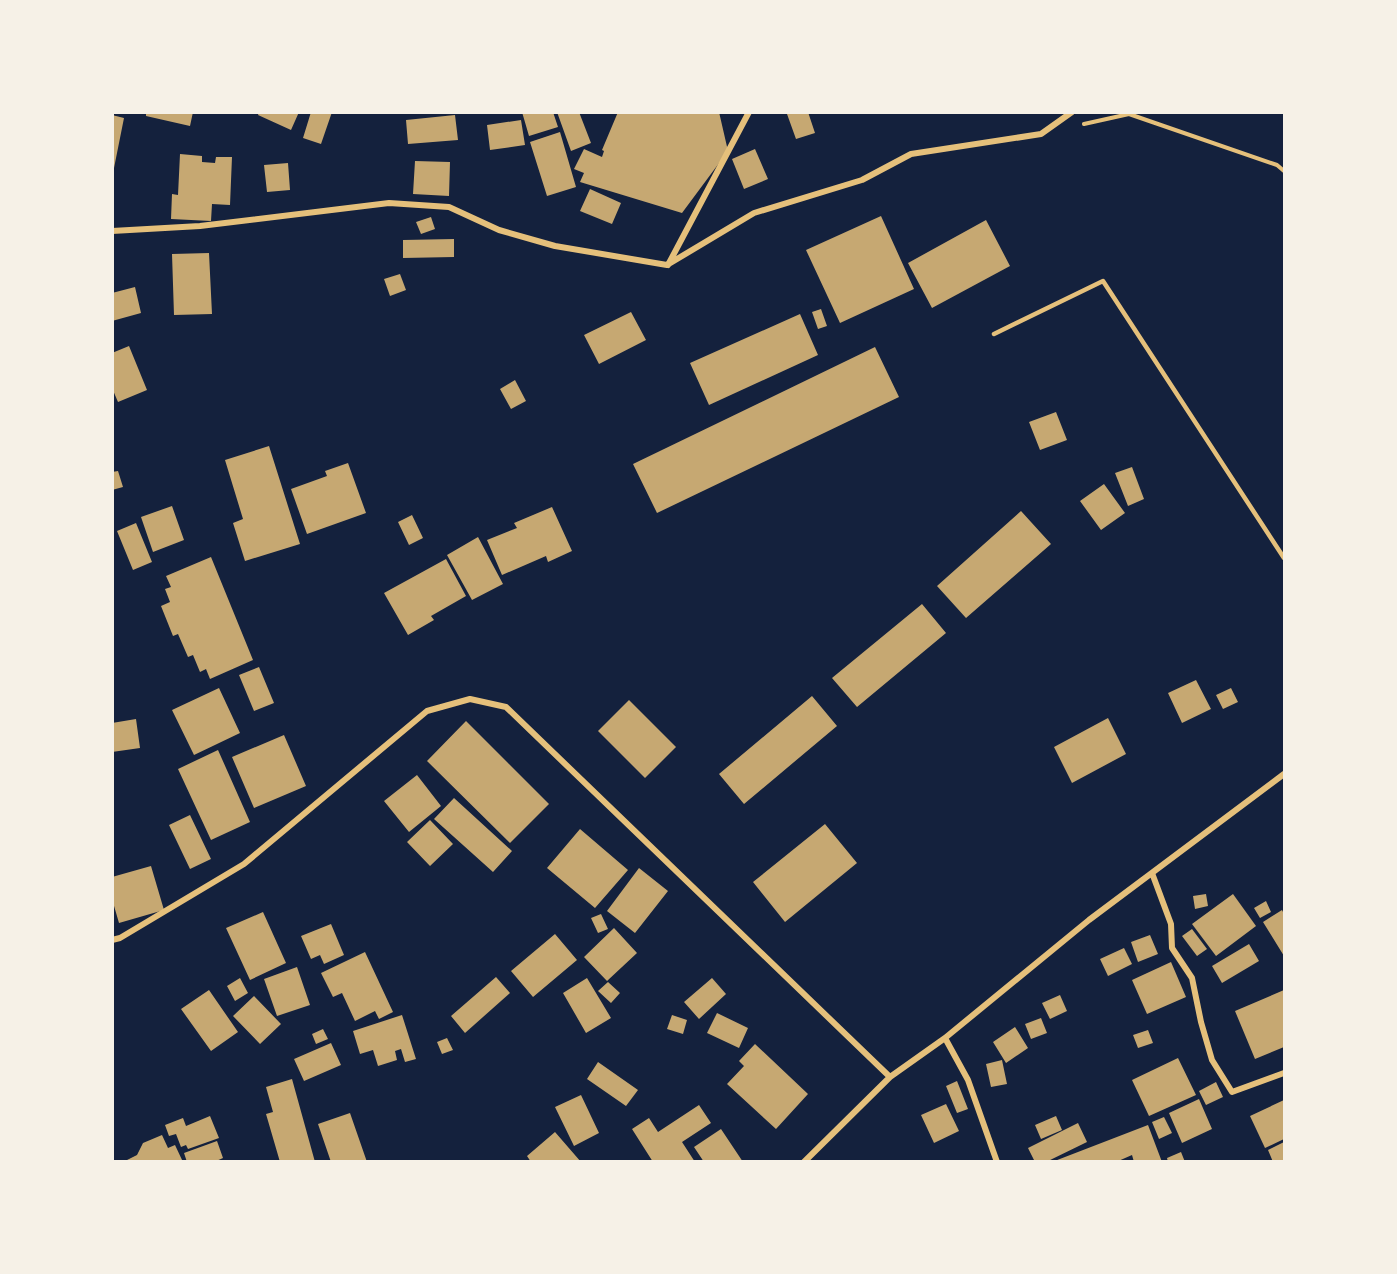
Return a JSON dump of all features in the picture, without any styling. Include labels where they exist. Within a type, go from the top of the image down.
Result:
[{"type":"street","points":[[667,265],[749,112]]},
{"type":"street","points":[[112,231],[201,226],[389,203],[449,207],[499,230],[555,246],[667,265],[754,213],[862,180],[911,154],[1041,134],[1072,112]]},
{"type":"street","points":[[112,940],[120,938],[244,864],[427,711],[470,699],[506,707],[890,1077]]},
{"type":"street","points":[[804,1161],[890,1077],[945,1038],[1089,920],[1284,774]]},
{"type":"street","points":[[1152,873],[1171,924],[1172,948],[1192,978],[1212,1060],[1232,1092],[1284,1072]]},
{"type":"street","points":[[945,1038],[968,1080],[997,1161]]},
{"type":"lane","points":[[994,334],[1103,281],[1284,558]]},
{"type":"path","points":[[1074,126],[1129,114],[1277,165],[1284,171]]},
{"type":"building","points":[[146,112],[193,112],[190,126],[146,116]]},
{"type":"building","points":[[259,112],[299,112],[291,130],[258,115]]},
{"type":"building","points":[[311,112],[332,112],[321,144],[303,138]]},
{"type":"building","points":[[522,112],[553,112],[558,127],[529,136]]},
{"type":"building","points":[[557,112],[579,112],[591,143],[571,151]]},
{"type":"building","points":[[618,112],[719,112],[728,151],[682,213],[580,182],[584,173],[574,169],[584,149],[602,157],[604,151],[602,150]]},
{"type":"building","points":[[808,112],[815,133],[796,139],[787,114]]},
{"type":"building","points":[[112,115],[124,118],[114,168],[112,168]]},
{"type":"building","points":[[455,115],[458,140],[408,144],[406,120]]},
{"type":"building","points":[[521,120],[525,145],[490,150],[487,125]]},
{"type":"building","points":[[560,132],[576,187],[547,196],[530,142]]},
{"type":"building","points":[[755,149],[768,179],[744,189],[732,159]]},
{"type":"building","points":[[180,154],[202,156],[202,162],[215,163],[216,157],[232,157],[230,205],[212,204],[211,221],[171,219],[172,194],[178,195]]},
{"type":"building","points":[[415,161],[450,162],[449,196],[413,194]]},
{"type":"building","points":[[288,163],[290,190],[267,192],[264,165]]},
{"type":"building","points":[[590,189],[621,203],[612,224],[580,211]]},
{"type":"building","points":[[881,216],[914,289],[840,323],[806,250]]},
{"type":"building","points":[[431,217],[435,229],[421,234],[416,222]]},
{"type":"building","points":[[986,220],[1010,266],[932,308],[908,263]]},
{"type":"building","points":[[454,239],[454,257],[403,258],[403,240]]},
{"type":"building","points":[[209,253],[212,314],[174,315],[172,254]]},
{"type":"building","points":[[400,274],[406,290],[390,296],[384,279]]},
{"type":"building","points":[[135,287],[141,313],[112,321],[112,293]]},
{"type":"building","points":[[821,309],[827,326],[818,329],[812,312]]},
{"type":"building","points":[[631,312],[646,340],[599,364],[584,335]]},
{"type":"building","points":[[800,314],[818,355],[709,405],[690,363]]},
{"type":"building","points":[[129,346],[147,390],[118,402],[112,388],[112,353]]},
{"type":"building","points":[[875,347],[899,397],[657,513],[633,464]]},
{"type":"building","points":[[515,380],[526,401],[511,409],[500,389]]},
{"type":"building","points":[[1056,412],[1067,440],[1040,450],[1029,422]]},
{"type":"building","points":[[269,446],[300,544],[245,561],[233,523],[243,519],[225,460]]},
{"type":"building","points":[[348,463],[366,513],[307,534],[291,489],[327,476],[325,471]]},
{"type":"building","points":[[1132,467],[1144,499],[1128,506],[1115,473]]},
{"type":"building","points":[[118,471],[123,487],[112,490],[112,472]]},
{"type":"building","points":[[1104,484],[1125,513],[1101,530],[1080,501]]},
{"type":"building","points":[[172,506],[184,540],[153,552],[141,517]]},
{"type":"building","points":[[552,507],[572,551],[548,562],[546,556],[502,575],[487,540],[517,528],[514,523]]},
{"type":"building","points":[[1021,511],[1051,544],[966,618],[937,586]]},
{"type":"building","points":[[412,515],[423,538],[409,545],[398,522]]},
{"type":"building","points":[[136,523],[152,562],[133,570],[117,531]]},
{"type":"building","points":[[478,537],[503,584],[472,600],[447,555]]},
{"type":"building","points":[[211,557],[253,660],[210,679],[206,669],[200,672],[193,655],[188,657],[178,634],[173,636],[161,606],[170,602],[165,589],[171,587],[166,576]]},
{"type":"building","points":[[446,559],[466,596],[431,616],[434,620],[408,635],[384,593]]},
{"type":"building","points":[[922,604],[946,633],[857,707],[832,678]]},
{"type":"building","points":[[259,667],[274,703],[254,711],[239,675]]},
{"type":"building","points":[[1196,680],[1211,709],[1182,723],[1168,693]]},
{"type":"building","points":[[219,688],[240,733],[194,755],[172,710]]},
{"type":"building","points":[[1231,688],[1238,702],[1223,709],[1216,695]]},
{"type":"building","points":[[812,696],[837,726],[744,804],[719,774]]},
{"type":"building","points":[[629,700],[676,747],[645,778],[598,731]]},
{"type":"building","points":[[1108,718],[1126,754],[1072,783],[1054,747]]},
{"type":"building","points":[[136,719],[140,748],[112,752],[112,723]]},
{"type":"building","points":[[466,721],[549,804],[510,843],[427,761]]},
{"type":"building","points":[[284,735],[306,786],[254,808],[232,757]]},
{"type":"building","points":[[218,750],[250,822],[211,840],[178,769]]},
{"type":"building","points":[[417,775],[441,806],[409,832],[384,801]]},
{"type":"building","points":[[454,798],[512,851],[493,872],[434,819]]},
{"type":"building","points":[[190,815],[211,859],[190,869],[169,825]]},
{"type":"building","points":[[430,820],[453,844],[430,866],[407,842]]},
{"type":"building","points":[[825,824],[857,863],[785,922],[753,882]]},
{"type":"building","points":[[580,829],[628,870],[595,908],[547,868]]},
{"type":"building","points":[[151,866],[164,910],[119,923],[112,899],[112,877]]},
{"type":"building","points":[[639,868],[668,891],[635,933],[607,911]]},
{"type":"building","points":[[1206,894],[1208,906],[1195,909],[1193,896]]},
{"type":"building","points":[[1233,894],[1256,926],[1216,956],[1192,924]]},
{"type":"building","points":[[1266,901],[1271,912],[1260,918],[1254,908]]},
{"type":"building","points":[[1282,910],[1284,914],[1284,956],[1263,922]]},
{"type":"building","points":[[263,912],[286,963],[250,980],[226,928]]},
{"type":"building","points":[[601,914],[608,929],[598,933],[591,918]]},
{"type":"building","points":[[331,924],[344,955],[324,964],[320,955],[311,959],[301,936]]},
{"type":"building","points":[[614,928],[637,953],[607,981],[584,957]]},
{"type":"building","points":[[1192,929],[1207,949],[1197,956],[1182,936]]},
{"type":"building","points":[[555,934],[577,960],[533,997],[511,971]]},
{"type":"building","points":[[1150,935],[1158,954],[1138,962],[1131,942]]},
{"type":"building","points":[[1249,944],[1259,961],[1222,983],[1212,966]]},
{"type":"building","points":[[1124,948],[1132,964],[1108,976],[1100,959]]},
{"type":"building","points":[[365,952],[393,1012],[379,1019],[375,1011],[355,1021],[342,993],[333,997],[321,973]]},
{"type":"building","points":[[1171,962],[1186,997],[1147,1014],[1132,980]]},
{"type":"building","points":[[297,967],[310,1005],[277,1016],[264,979]]},
{"type":"building","points":[[496,977],[510,993],[465,1033],[451,1016]]},
{"type":"building","points":[[240,978],[248,993],[235,1001],[227,986]]},
{"type":"building","points":[[587,978],[611,1018],[586,1033],[563,993]]},
{"type":"building","points":[[712,978],[726,994],[699,1019],[684,1002]]},
{"type":"building","points":[[608,982],[620,993],[611,1003],[598,991]]},
{"type":"building","points":[[209,990],[238,1032],[211,1051],[181,1009]]},
{"type":"building","points":[[1284,990],[1284,1047],[1255,1059],[1235,1011]]},
{"type":"building","points":[[1060,995],[1067,1011],[1050,1019],[1042,1003]]},
{"type":"building","points":[[254,996],[281,1024],[260,1044],[233,1016]]},
{"type":"building","points":[[717,1013],[748,1028],[739,1048],[707,1033]]},
{"type":"building","points":[[402,1015],[416,1059],[405,1062],[401,1049],[395,1051],[397,1060],[378,1066],[373,1050],[360,1054],[353,1031]]},
{"type":"building","points":[[672,1015],[687,1020],[683,1034],[667,1029]]},
{"type":"building","points":[[1041,1018],[1047,1033],[1031,1039],[1025,1024]]},
{"type":"building","points":[[1015,1027],[1028,1048],[1006,1063],[993,1042]]},
{"type":"building","points":[[323,1029],[328,1039],[316,1044],[312,1034]]},
{"type":"building","points":[[1148,1030],[1153,1043],[1138,1048],[1133,1035]]},
{"type":"building","points":[[447,1038],[453,1050],[442,1054],[437,1042]]},
{"type":"building","points":[[331,1043],[341,1065],[304,1081],[294,1059]]},
{"type":"building","points":[[755,1044],[808,1094],[776,1129],[727,1084],[744,1066],[739,1061]]},
{"type":"building","points":[[1178,1058],[1196,1095],[1149,1116],[1132,1080]]},
{"type":"building","points":[[1002,1060],[1007,1084],[991,1087],[986,1064]]},
{"type":"building","points":[[598,1062],[638,1090],[626,1106],[587,1079]]},
{"type":"building","points":[[292,1079],[315,1162],[280,1162],[266,1114],[273,1112],[266,1087]]},
{"type":"building","points":[[957,1081],[968,1109],[957,1113],[946,1086]]},
{"type":"building","points":[[1216,1082],[1223,1097],[1206,1105],[1199,1091]]},
{"type":"building","points":[[581,1095],[599,1133],[574,1146],[555,1107]]},
{"type":"building","points":[[1199,1099],[1212,1129],[1182,1143],[1169,1113]]},
{"type":"building","points":[[1284,1100],[1284,1139],[1265,1148],[1250,1116]]},
{"type":"building","points":[[946,1104],[959,1131],[934,1143],[921,1115]]},
{"type":"building","points":[[699,1105],[711,1123],[682,1142],[695,1162],[653,1162],[632,1129],[649,1118],[658,1132]]},
{"type":"building","points":[[350,1113],[367,1162],[331,1162],[318,1124]]},
{"type":"building","points":[[210,1116],[219,1138],[188,1149],[186,1145],[181,1147],[176,1134],[169,1136],[165,1125],[183,1118],[186,1126]]},
{"type":"building","points":[[1056,1116],[1062,1130],[1041,1139],[1035,1125]]},
{"type":"building","points":[[1164,1117],[1172,1133],[1159,1139],[1152,1122]]},
{"type":"building","points":[[1078,1123],[1087,1142],[1046,1162],[1035,1162],[1028,1148]]},
{"type":"building","points":[[1148,1125],[1162,1162],[1134,1162],[1132,1155],[1116,1162],[1052,1162]]},
{"type":"building","points":[[721,1129],[743,1162],[704,1162],[694,1147]]},
{"type":"building","points":[[555,1132],[581,1162],[531,1162],[527,1156]]},
{"type":"building","points":[[162,1135],[168,1148],[175,1145],[183,1162],[128,1162],[127,1160],[137,1155],[143,1143]]},
{"type":"building","points":[[217,1141],[223,1158],[214,1162],[187,1162],[184,1153]]},
{"type":"building","points":[[1284,1142],[1284,1162],[1273,1162],[1268,1150]]},
{"type":"building","points":[[1181,1152],[1185,1162],[1168,1162],[1167,1158]]}]
